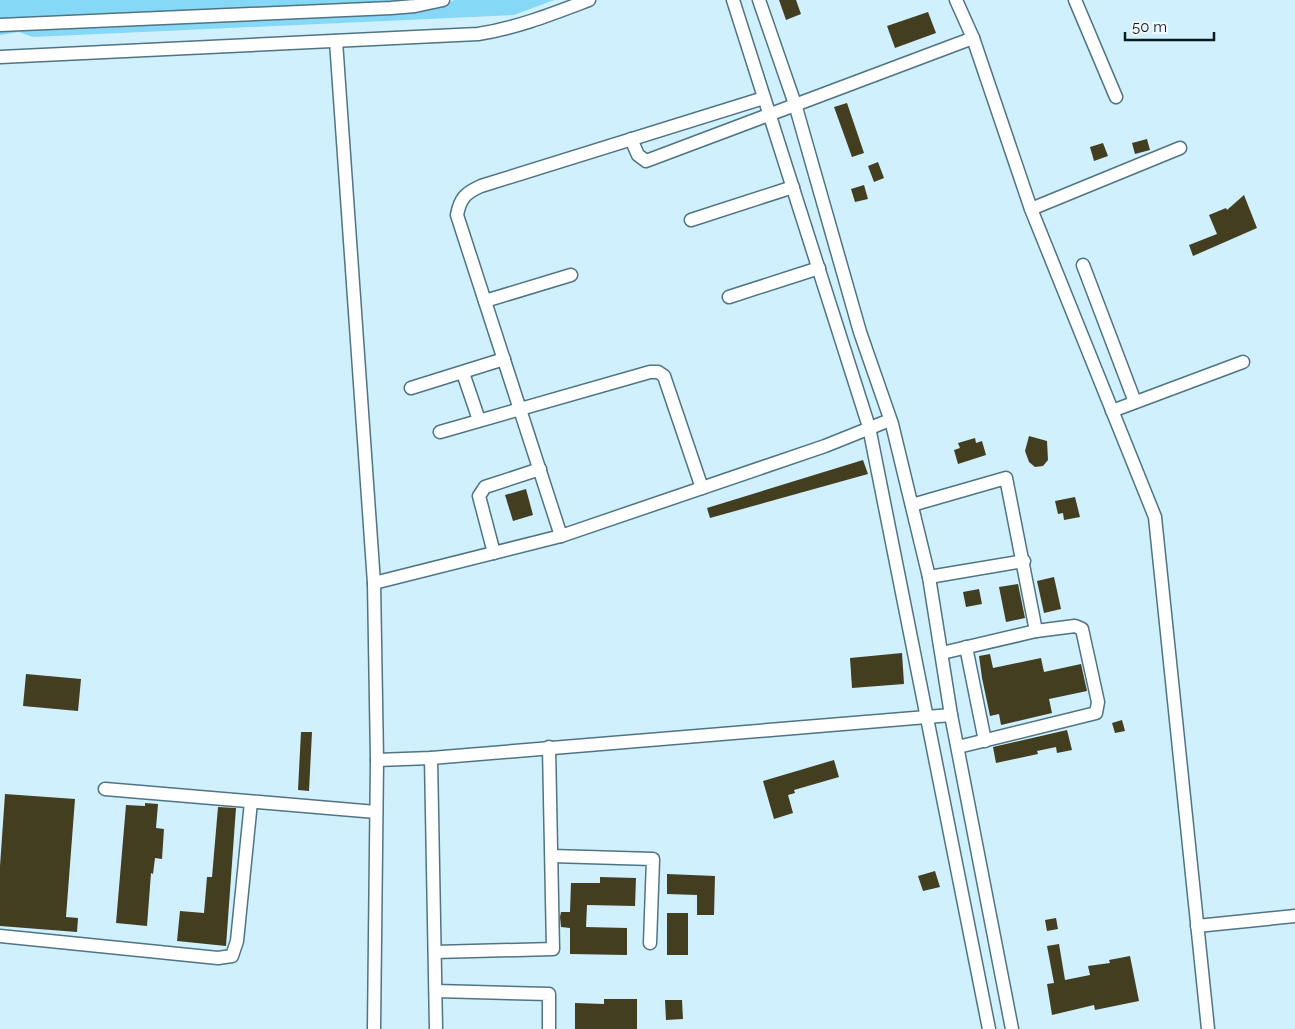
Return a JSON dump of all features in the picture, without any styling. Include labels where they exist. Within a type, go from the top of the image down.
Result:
[{"type":"street","points":[[0,25],[391,8],[415,6],[443,0]]},
{"type":"street","points":[[0,57],[478,34],[504,30],[589,0]]},
{"type":"street","points":[[733,0],[869,427],[988,1029]]},
{"type":"street","points":[[758,0],[795,104],[860,332],[890,420],[912,505],[929,577],[951,715],[1012,1029]]},
{"type":"street","points":[[956,0],[973,38],[1031,209],[1155,517],[1208,1029]]},
{"type":"street","points":[[1075,0],[1116,97]]},
{"type":"street","points":[[631,139],[638,155],[646,160],[973,38]]},
{"type":"street","points":[[336,41],[374,583],[376,760],[374,1029]]},
{"type":"street","points":[[561,536],[458,215],[460,201],[468,191],[481,186],[764,98]]},
{"type":"street","points":[[1031,209],[1180,148]]},
{"type":"street","points":[[691,220],[793,187]]},
{"type":"street","points":[[1083,265],[1135,402]]},
{"type":"street","points":[[728,296],[819,268]]},
{"type":"street","points":[[485,301],[571,275]]},
{"type":"street","points":[[412,388],[504,359]]},
{"type":"street","points":[[1112,411],[1243,362]]},
{"type":"street","points":[[440,432],[650,372],[658,372],[664,376],[702,488]]},
{"type":"street","points":[[463,373],[479,420]]},
{"type":"street","points":[[374,583],[561,536],[825,446],[890,420]]},
{"type":"street","points":[[494,553],[479,496],[481,491],[485,487],[540,469]]},
{"type":"street","points":[[912,505],[1006,478],[1024,561],[1036,631]]},
{"type":"street","points":[[929,577],[1024,561]]},
{"type":"street","points":[[942,653],[1036,631],[1075,626],[1082,629],[1098,702],[1096,713],[958,747]]},
{"type":"street","points":[[966,647],[985,741]]},
{"type":"street","points":[[376,760],[431,758],[951,715]]},
{"type":"street","points":[[435,952],[553,949],[548,747]]},
{"type":"street","points":[[431,758],[436,1029]]},
{"type":"street","points":[[105,789],[376,812]]},
{"type":"street","points":[[0,936],[218,958],[232,956],[237,941],[251,802]]},
{"type":"street","points":[[552,856],[653,859],[650,943]]},
{"type":"street","points":[[1197,926],[1295,916]]},
{"type":"street","points":[[436,991],[549,994],[549,1029]]},
{"type":"shaded area","points":[[0,0],[426,0],[0,21]]},
{"type":"shaded area","points":[[455,0],[554,0],[514,15],[33,37],[19,32],[0,35],[0,29],[435,7]]},
{"type":"building","points":[[779,0],[796,0],[801,14],[786,20]]},
{"type":"building","points":[[928,12],[936,33],[895,48],[887,26]]},
{"type":"building","points":[[847,103],[864,153],[852,157],[834,107]]},
{"type":"building","points":[[1147,139],[1150,150],[1135,154],[1132,143]]},
{"type":"building","points":[[1103,143],[1108,156],[1094,161],[1090,147]]},
{"type":"building","points":[[878,162],[884,178],[874,182],[868,166]]},
{"type":"building","points":[[864,185],[868,199],[855,202],[851,189]]},
{"type":"building","points":[[1244,195],[1257,228],[1193,256],[1189,245],[1217,234],[1209,215],[1226,208],[1227,210]]},
{"type":"building","points":[[1029,436],[1047,441],[1048,460],[1043,466],[1035,467],[1029,462],[1025,451]]},
{"type":"building","points":[[975,438],[976,443],[982,441],[986,455],[958,464],[954,450],[960,448],[958,443]]},
{"type":"building","points":[[863,460],[868,474],[710,518],[707,508]]},
{"type":"building","points":[[526,489],[533,515],[513,521],[505,495]]},
{"type":"building","points":[[1075,497],[1080,517],[1064,520],[1063,513],[1058,514],[1055,501]]},
{"type":"building","points":[[1054,577],[1061,609],[1044,613],[1037,581]]},
{"type":"building","points":[[1018,584],[1025,618],[1006,622],[999,587]]},
{"type":"building","points":[[979,589],[982,604],[966,607],[963,592]]},
{"type":"building","points":[[902,653],[904,684],[852,688],[850,658]]},
{"type":"building","points":[[990,654],[993,668],[1041,658],[1044,672],[1081,664],[1087,691],[1049,699],[1052,713],[1001,725],[999,714],[990,716],[982,678],[979,656]]},
{"type":"building","points":[[26,674],[81,679],[78,711],[23,706]]},
{"type":"building","points":[[1122,720],[1125,731],[1115,733],[1112,723]]},
{"type":"building","points":[[1067,730],[1072,750],[1057,753],[1056,747],[1037,751],[1038,754],[996,763],[993,747]]},
{"type":"building","points":[[301,732],[312,732],[309,791],[298,790]]},
{"type":"building","points":[[834,760],[839,777],[794,790],[795,793],[788,795],[793,813],[774,819],[763,781]]},
{"type":"building","points":[[5,794],[75,799],[66,917],[78,918],[77,932],[0,926],[0,866]]},
{"type":"building","points":[[145,803],[158,804],[156,828],[164,829],[162,859],[155,858],[153,874],[151,873],[147,926],[116,923],[126,805],[145,806]]},
{"type":"building","points":[[218,807],[236,808],[226,946],[177,941],[180,911],[204,913],[207,877],[212,877]]},
{"type":"building","points":[[935,871],[940,887],[923,891],[918,876]]},
{"type":"building","points":[[667,874],[715,876],[714,915],[697,915],[697,895],[667,894]]},
{"type":"building","points":[[600,877],[636,878],[635,906],[587,905],[586,927],[627,928],[627,955],[570,954],[570,928],[561,927],[560,917],[561,912],[570,912],[571,883],[600,883]]},
{"type":"building","points":[[667,913],[688,913],[688,955],[667,955]]},
{"type":"building","points":[[1056,918],[1058,929],[1047,931],[1045,920]]},
{"type":"building","points":[[1059,944],[1065,980],[1090,975],[1088,966],[1110,963],[1109,960],[1130,956],[1139,1001],[1095,1010],[1094,1005],[1052,1015],[1047,984],[1054,983],[1047,946]]},
{"type":"building","points":[[604,999],[637,999],[637,1029],[575,1029],[575,1003],[604,1004]]},
{"type":"building","points":[[665,1000],[682,1000],[683,1019],[666,1020]]}]
